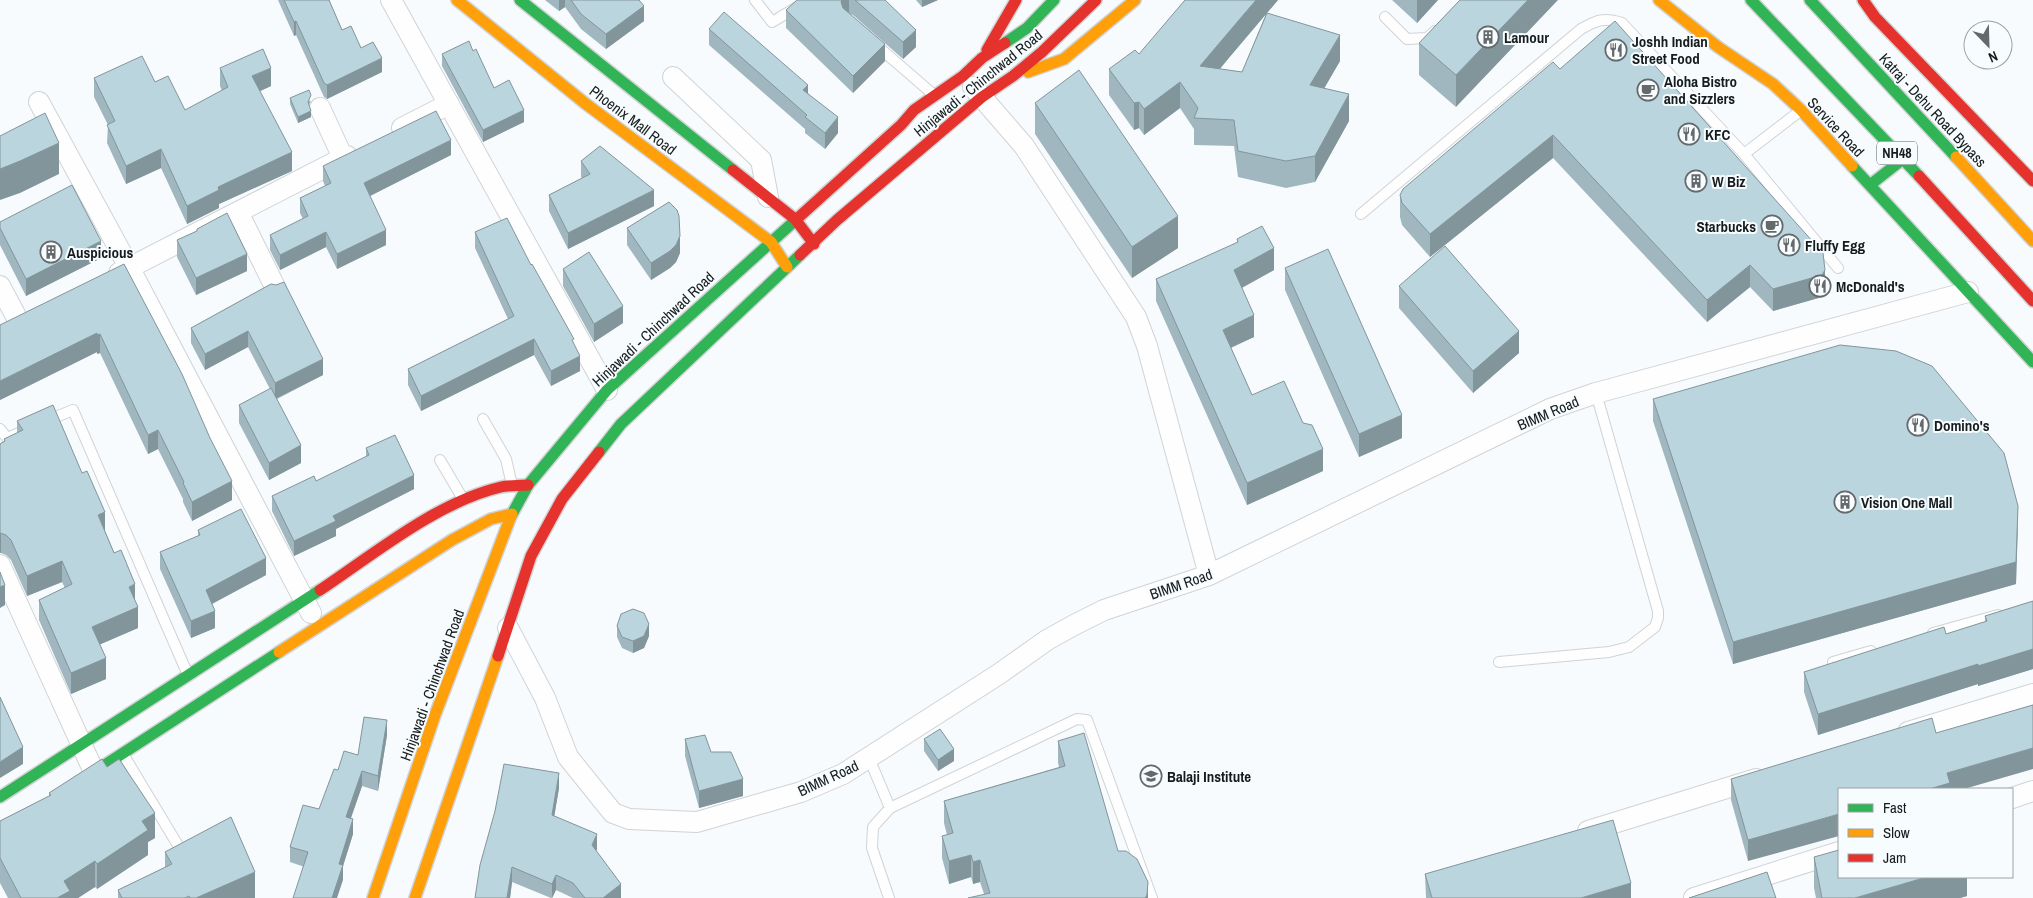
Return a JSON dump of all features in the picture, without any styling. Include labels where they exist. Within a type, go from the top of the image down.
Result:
[{"type":"main road","name":"Phoenix Mall Road","points":[[457,0],[586,104],[771,242],[787,267]]},
{"type":"main road","name":"Phoenix Mall Road","points":[[520,0],[795,219],[814,244]]},
{"type":"main road","points":[[1016,0],[990,64],[1006,75],[1013,76],[1064,59],[1135,0]]},
{"type":"main road","name":"Hinjawadi - Chinchwad Road","points":[[373,898],[435,714],[512,514],[528,485],[607,390],[900,125],[914,110],[963,76],[990,64],[1054,0]]},
{"type":"main road","name":"Hinjawadi - Chinchwad Road","points":[[415,898],[531,556],[566,494],[621,424],[787,267],[814,244],[837,220],[982,97],[1013,76],[1048,48],[1096,0]]},
{"type":"main road","name":"Service Road","points":[[1659,0],[1718,47],[1773,84],[1801,110],[2033,362]]},
{"type":"main road","name":"NH48","points":[[1751,0],[1903,160],[2033,301]]},
{"type":"main road","name":"Katraj - Dehu Road Bypass","points":[[1810,0],[2033,242]]},
{"type":"main road","points":[[1863,0],[1875,17],[2033,181]]},
{"type":"main road","points":[[1870,185],[1903,160]]},
{"type":"main road","points":[[0,797],[189,676],[435,514],[463,500],[502,487],[528,485]]},
{"type":"main road","points":[[63,791],[452,540],[491,519],[512,514]]},
{"type":"street","points":[[391,0],[607,390]]},
{"type":"street","points":[[963,76],[1024,146],[1136,317],[1147,346],[1209,575]]},
{"type":"street","points":[[673,77],[761,160],[768,197]]},
{"type":"street","points":[[39,102],[130,267],[318,626]]},
{"type":"street","points":[[387,136],[449,104]]},
{"type":"street","points":[[104,280],[352,154],[320,108]]},
{"type":"street","points":[[238,212],[276,290]]},
{"type":"street","points":[[0,286],[28,318],[0,331]]},
{"type":"street","name":"BIMM Road","points":[[508,628],[544,698],[568,757],[613,813],[629,819],[697,822],[801,792],[843,774],[1000,674],[1047,640],[1074,625],[1104,610],[1209,575],[1550,409],[1596,393],[1968,292]]},
{"type":"street","points":[[0,566],[94,772]]},
{"type":"street","points":[[1890,738],[2033,694]]},
{"type":"street","points":[[1568,838],[1776,773]]},
{"type":"street","points":[[2013,798],[2033,791]]},
{"type":"street","points":[[1694,898],[1838,852]]},
{"type":"lane","points":[[755,0],[772,22],[809,0]]},
{"type":"lane","points":[[1385,18],[1407,39],[1427,38],[1446,21]]},
{"type":"lane","points":[[1362,214],[1581,29],[1597,21],[1611,19],[1622,23],[1744,154],[1838,268]]},
{"type":"lane","points":[[869,38],[935,95]]},
{"type":"lane","points":[[1744,154],[1801,110]]},
{"type":"lane","points":[[1499,662],[1609,652],[1629,647],[1654,627],[1658,618],[1658,611],[1596,393]]},
{"type":"lane","points":[[0,429],[7,438],[73,410],[189,676]]},
{"type":"lane","points":[[483,419],[506,459],[513,486]]},
{"type":"lane","points":[[440,460],[463,500]]},
{"type":"lane","points":[[1919,638],[2004,613]]},
{"type":"lane","points":[[1833,662],[1880,648]]},
{"type":"lane","points":[[889,898],[872,848],[873,827],[890,808],[1077,719],[1087,720],[1152,898]]},
{"type":"lane","points":[[123,753],[179,847]]},
{"type":"lane","points":[[869,758],[890,808]]},
{"type":"building","points":[[284,0],[329,0],[342,30],[351,26],[361,48],[373,42],[382,58],[327,85],[324,83],[296,21],[294,22]]},
{"type":"building","points":[[571,0],[639,0],[644,6],[606,34],[581,14]]},
{"type":"building","points":[[797,0],[842,0],[843,8],[885,44],[853,76],[786,10]]},
{"type":"building","points":[[855,0],[885,0],[916,30],[903,42]]},
{"type":"building","points":[[1185,0],[1256,0],[1200,66],[1242,72],[1267,13],[1340,35],[1310,85],[1349,94],[1315,156],[1286,161],[1238,151],[1234,120],[1194,118],[1198,108],[1180,82],[1144,109],[1139,102],[1134,103],[1109,69],[1135,50],[1139,54]]},
{"type":"building","points":[[1460,0],[1528,0],[1456,75],[1419,43]]},
{"type":"building","points":[[724,12],[808,85],[803,90],[838,117],[825,133],[709,29]]},
{"type":"building","points":[[1615,21],[1823,253],[1825,270],[1822,275],[1773,289],[1750,265],[1707,300],[1553,135],[1430,234],[1402,203],[1400,195],[1403,189],[1553,62],[1560,69]]},
{"type":"building","points":[[469,41],[473,51],[476,49],[494,88],[509,80],[524,110],[483,130],[442,54]]},
{"type":"building","points":[[263,49],[271,68],[252,76],[292,152],[218,187],[219,190],[187,206],[161,149],[126,166],[107,125],[115,121],[94,78],[142,56],[155,82],[168,76],[185,110],[228,87],[220,68]]},
{"type":"building","points":[[1079,70],[1178,216],[1132,247],[1035,103]]},
{"type":"building","points":[[309,90],[311,95],[308,102],[311,111],[298,117],[290,98]]},
{"type":"building","points":[[436,111],[451,140],[364,183],[386,230],[337,254],[326,232],[280,255],[270,235],[308,216],[300,198],[331,183],[323,166]]},
{"type":"building","points":[[45,113],[59,143],[0,169],[0,136]]},
{"type":"building","points":[[600,146],[654,190],[568,233],[549,195],[590,174],[581,161]]},
{"type":"building","name":"Auspicious","points":[[72,185],[101,241],[26,279],[0,228],[0,222]]},
{"type":"building","points":[[669,202],[677,210],[679,216],[680,236],[676,245],[670,251],[651,263],[627,228]]},
{"type":"building","points":[[227,213],[247,254],[196,278],[177,240],[197,231],[197,229]]},
{"type":"building","points":[[507,218],[531,265],[574,339],[572,340],[580,356],[551,371],[534,339],[421,396],[408,369],[514,316],[475,232]]},
{"type":"building","points":[[1262,226],[1274,248],[1234,270],[1254,315],[1223,330],[1252,395],[1284,381],[1303,423],[1312,425],[1323,449],[1247,483],[1156,279],[1238,242],[1237,239]]},
{"type":"building","points":[[1445,246],[1519,331],[1473,371],[1399,286]]},
{"type":"building","points":[[1328,249],[1402,415],[1359,434],[1285,268]]},
{"type":"building","points":[[589,252],[623,306],[594,324],[563,269]]},
{"type":"building","points":[[124,264],[182,374],[210,438],[232,481],[192,502],[158,430],[148,435],[100,334],[97,335],[97,333],[0,381],[0,325]]},
{"type":"building","points":[[284,282],[323,359],[275,383],[248,331],[205,354],[191,328],[271,284],[276,285]]},
{"type":"building","name":"Vision One Mall","points":[[1840,345],[1896,351],[1932,366],[2004,453],[2018,506],[2016,562],[1733,642],[1653,399]]},
{"type":"building","points":[[271,388],[301,445],[269,463],[239,405]]},
{"type":"building","points":[[53,405],[82,473],[87,471],[105,512],[98,515],[114,553],[121,550],[135,584],[129,587],[138,607],[92,627],[106,658],[71,673],[39,600],[72,584],[62,561],[27,576],[11,540],[6,535],[0,533],[0,444],[5,441],[4,439],[23,430],[17,421]]},
{"type":"building","points":[[395,435],[414,475],[333,516],[336,521],[294,541],[272,496],[314,476],[316,481],[369,455],[366,448]]},
{"type":"building","points":[[241,509],[266,558],[206,590],[215,611],[191,621],[160,552],[200,535],[198,530]]},
{"type":"building","points":[[0,572],[5,585],[0,587]]},
{"type":"building","points":[[2033,601],[2033,649],[1978,666],[1978,664],[1818,714],[1804,672],[1944,627],[1946,634],[1987,621],[1985,616]]},
{"type":"building","points":[[633,609],[644,613],[649,624],[644,636],[633,641],[622,637],[617,626],[621,614]]},
{"type":"building","points":[[0,697],[23,747],[0,762]]},
{"type":"building","points":[[2033,705],[2033,748],[1947,773],[1950,783],[1932,788],[1838,788],[1838,814],[1748,840],[1731,779],[1932,718],[1936,733]]},
{"type":"building","points":[[364,717],[387,720],[378,776],[362,771],[346,817],[353,819],[339,864],[343,865],[332,898],[293,898],[308,852],[290,847],[303,805],[319,809],[334,769],[338,770],[344,751],[358,755]]},
{"type":"building","points":[[940,729],[954,749],[938,760],[924,739]]},
{"type":"building","points":[[1084,733],[1118,851],[1126,851],[1137,859],[1148,882],[1145,898],[968,898],[990,893],[980,860],[973,862],[971,855],[949,861],[942,836],[953,833],[944,801],[1065,766],[1058,741]]},
{"type":"building","points":[[705,735],[711,752],[731,752],[743,779],[699,791],[685,739]]},
{"type":"building","points":[[102,759],[107,767],[119,759],[155,813],[142,821],[148,830],[97,864],[95,861],[64,881],[70,891],[57,898],[21,898],[0,858],[0,821],[51,795],[49,793]]},
{"type":"building","points":[[504,764],[559,773],[552,815],[597,834],[592,845],[621,884],[603,898],[585,898],[573,883],[556,875],[552,884],[512,867],[507,898],[475,898],[480,865],[495,811]]},
{"type":"building","points":[[231,817],[255,872],[196,898],[190,898],[189,896],[185,898],[122,898],[118,890],[172,864],[165,852]]},
{"type":"building","points":[[1613,820],[1631,883],[1581,898],[1432,898],[1425,874]]},
{"type":"building","points":[[1838,850],[1838,878],[1924,878],[1855,898],[1822,898],[1814,857]]},
{"type":"building","points":[[1767,872],[1776,898],[1689,898]]},
{"type":"traffic: fast","points":[[520,0],[733,170]]},
{"type":"traffic: fast","points":[[1005,43],[1027,28],[1054,0]]},
{"type":"traffic: fast","points":[[1751,0],[1919,176]]},
{"type":"traffic: fast","points":[[1810,0],[1956,157]]},
{"type":"traffic: fast","points":[[1870,185],[1903,159]]},
{"type":"traffic: fast","points":[[1852,166],[2033,362]]},
{"type":"traffic: fast","points":[[511,516],[528,485],[607,390],[799,217]]},
{"type":"traffic: fast","points":[[599,452],[621,424],[800,255]]},
{"type":"traffic: fast","points":[[0,797],[320,590]]},
{"type":"traffic: fast","points":[[74,785],[279,652]]},
{"type":"traffic: slow","points":[[457,0],[586,104],[771,242],[787,267]]},
{"type":"traffic: slow","points":[[1028,72],[1064,59],[1135,0]]},
{"type":"traffic: slow","points":[[1659,0],[1718,47],[1773,84],[1801,110],[1852,166]]},
{"type":"traffic: slow","points":[[1956,157],[2033,241]]},
{"type":"traffic: slow","points":[[279,652],[452,540],[491,519],[512,514]]},
{"type":"traffic: slow","points":[[373,898],[435,715],[511,516]]},
{"type":"traffic: slow","points":[[415,898],[498,656]]},
{"type":"traffic: jam","points":[[987,50],[1016,0]]},
{"type":"traffic: jam","points":[[800,255],[837,220],[982,97],[1013,76],[1042,52],[1096,0]]},
{"type":"traffic: jam","points":[[1863,0],[1875,17],[2033,181]]},
{"type":"traffic: jam","points":[[799,217],[901,125],[914,110],[963,76],[982,58],[1005,43]]},
{"type":"traffic: jam","points":[[733,170],[795,219],[814,244]]},
{"type":"traffic: jam","points":[[1919,176],[2033,301]]},
{"type":"traffic: jam","points":[[498,656],[531,556],[562,499],[599,452]]},
{"type":"traffic: jam","points":[[320,590],[407,531],[453,504],[501,487],[528,485]]},
{"type":"place","name":"Lamour","points":[[1488,37]]},
{"type":"place","name":"Joshh Indian Street Food","points":[[1616,50]]},
{"type":"place","name":"Aloha Bistro and Sizzlers","points":[[1648,90]]},
{"type":"place","name":"KFC","points":[[1689,134]]},
{"type":"place","name":"W Biz","points":[[1696,181]]},
{"type":"place","name":"Starbucks","points":[[1772,226]]},
{"type":"place","name":"Fluffy Egg","points":[[1789,245]]},
{"type":"place","name":"Auspicious","points":[[51,252]]},
{"type":"place","name":"McDonald's","points":[[1820,286]]},
{"type":"place","name":"Domino's","points":[[1918,425]]},
{"type":"place","name":"Vision One Mall","points":[[1845,502]]},
{"type":"place","name":"Balaji Institute","points":[[1151,776]]}]
